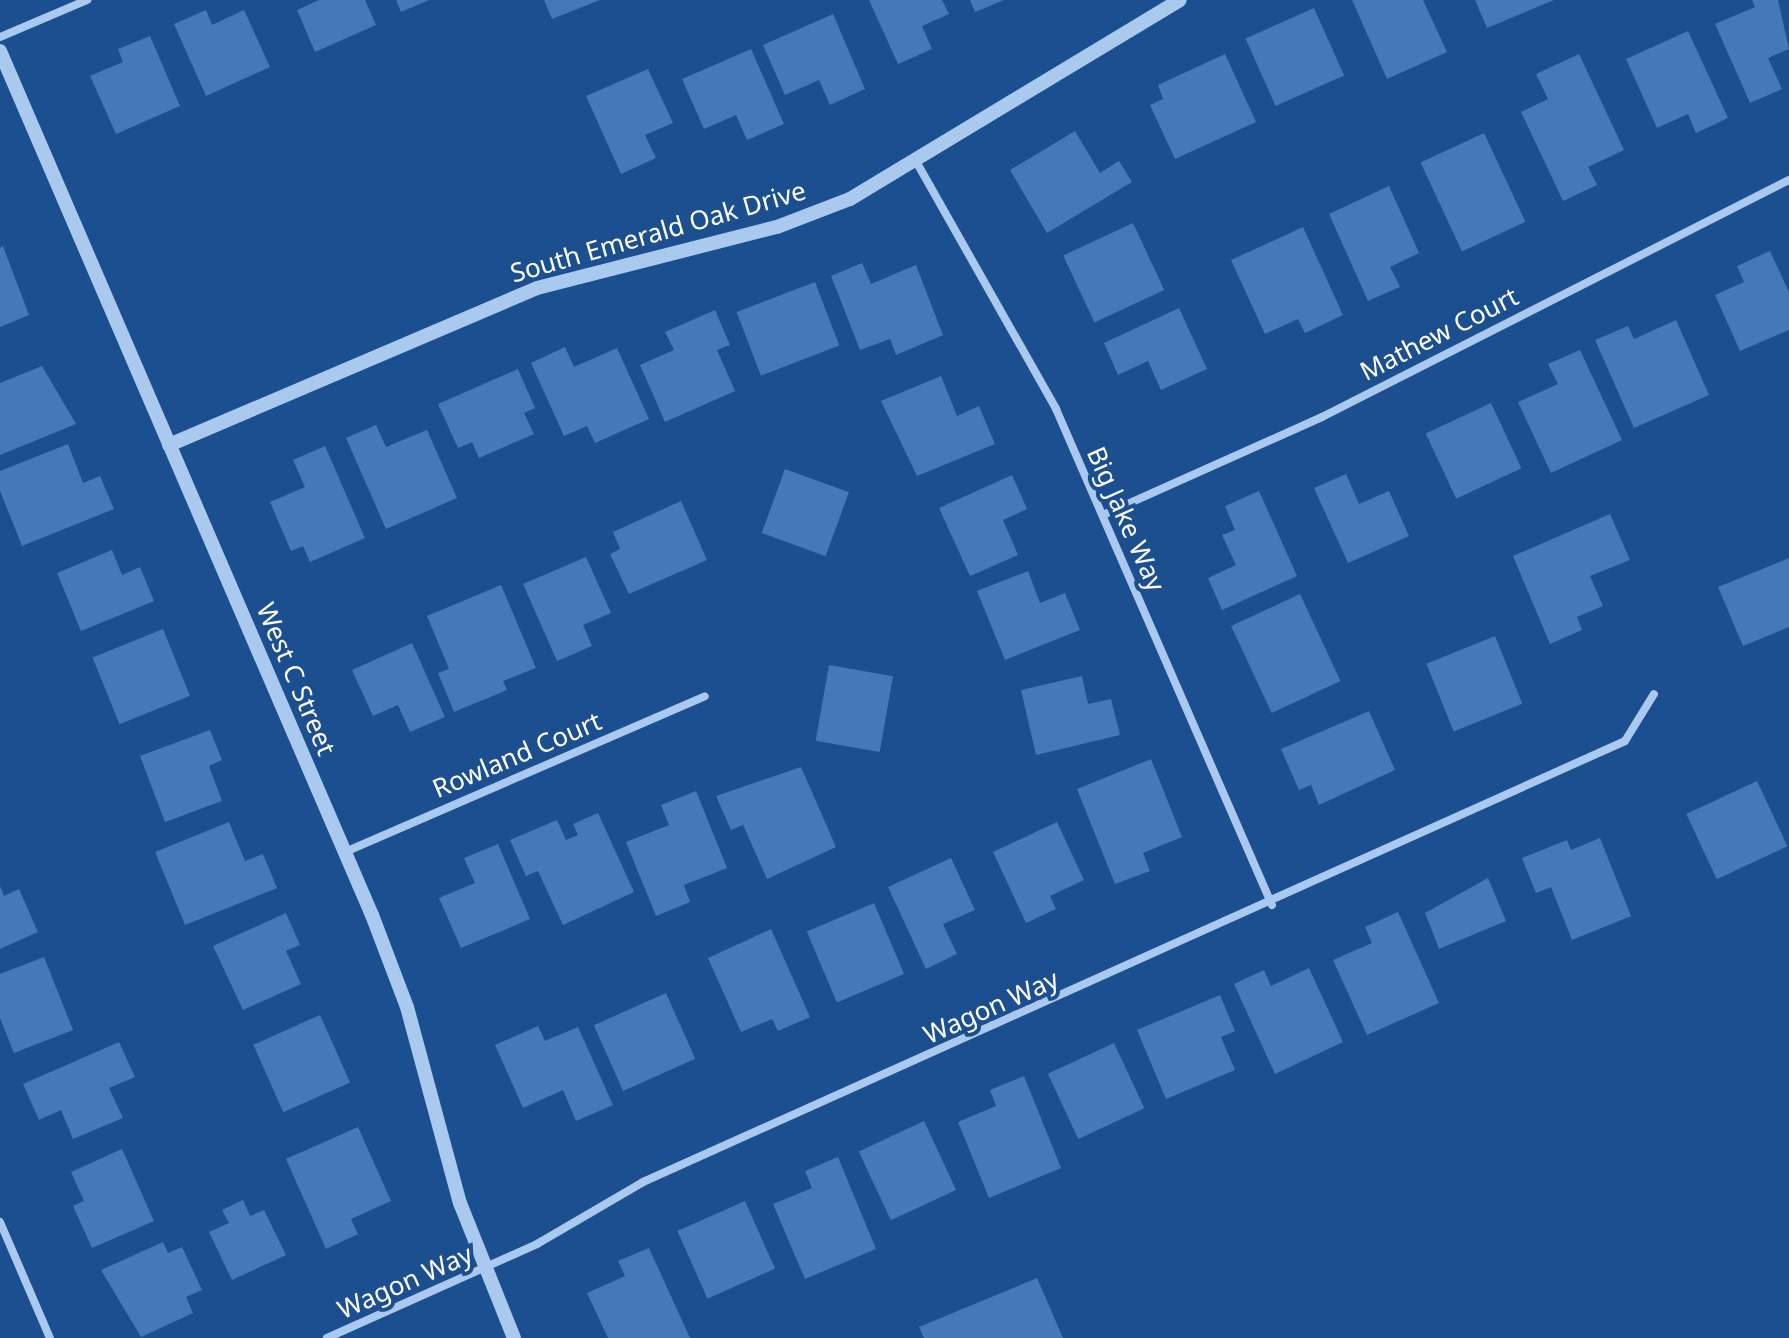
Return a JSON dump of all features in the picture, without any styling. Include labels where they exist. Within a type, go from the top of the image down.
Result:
[{"type":"street","points":[[0,37],[87,0]]},
{"type":"street","name":"South Emerald Oak Drive","points":[[169,445],[537,288],[777,227],[917,163],[1180,0]]},
{"type":"street","name":"West C Street","points":[[0,51],[345,852],[407,1007],[485,1270],[514,1338]]},
{"type":"street","name":"Big Jake Way","points":[[917,163],[998,295],[1103,515],[1272,905]]},
{"type":"street","name":"Mathew Court","points":[[1103,515],[1322,417],[1789,180]]},
{"type":"street","name":"Wagon Way","points":[[327,1338],[485,1270],[643,1182],[1272,905],[1625,741],[1654,694]]},
{"type":"street","name":"Rowland Court","points":[[345,852],[705,696]]},
{"type":"street","points":[[0,1222],[50,1338]]},
{"type":"building","points":[[319,0],[365,0],[376,25],[315,52],[297,10]]},
{"type":"building","points":[[396,0],[429,0],[401,12]]},
{"type":"building","points":[[544,0],[600,0],[552,19]]},
{"type":"building","points":[[869,0],[942,0],[949,14],[922,26],[932,49],[898,64]]},
{"type":"building","points":[[970,0],[1004,0],[975,12]]},
{"type":"building","points":[[1352,0],[1423,0],[1447,52],[1387,79]]},
{"type":"building","points":[[1475,0],[1554,0],[1487,28]]},
{"type":"building","points":[[1752,0],[1778,0],[1789,49],[1768,58],[1782,89],[1750,103],[1715,24],[1755,7]]},
{"type":"building","points":[[1314,8],[1344,76],[1276,106],[1245,39]]},
{"type":"building","points":[[206,10],[212,25],[244,10],[270,67],[206,96],[174,24]]},
{"type":"building","points":[[833,14],[865,89],[830,105],[819,80],[785,95],[763,45]]},
{"type":"building","points":[[1688,31],[1728,118],[1696,133],[1688,114],[1657,128],[1626,59]]},
{"type":"building","points":[[150,36],[180,106],[116,134],[90,76],[123,62],[118,49]]},
{"type":"building","points":[[751,49],[784,124],[747,140],[736,115],[704,129],[682,79]]},
{"type":"building","points":[[1225,54],[1256,122],[1175,159],[1150,105],[1163,99],[1158,85]]},
{"type":"building","points":[[1579,54],[1624,150],[1588,167],[1597,185],[1563,201],[1521,112],[1548,99],[1536,74]]},
{"type":"building","points":[[648,69],[673,123],[645,135],[656,158],[621,174],[586,96]]},
{"type":"building","points":[[1075,131],[1100,173],[1119,161],[1132,182],[1047,233],[1010,170]]},
{"type":"building","points":[[1484,133],[1525,222],[1462,251],[1421,163]]},
{"type":"building","points":[[1389,186],[1419,253],[1390,267],[1400,287],[1368,301],[1329,214]]},
{"type":"building","points":[[1133,223],[1164,290],[1094,323],[1063,256]]},
{"type":"building","points":[[1303,227],[1343,315],[1305,333],[1298,319],[1265,334],[1231,260]]},
{"type":"building","points":[[3,246],[29,315],[0,327],[0,248]]},
{"type":"building","points":[[1770,251],[1789,292],[1789,330],[1740,351],[1715,295],[1744,282],[1737,266]]},
{"type":"building","points":[[862,263],[871,284],[916,265],[943,335],[896,355],[890,339],[860,350],[831,276]]},
{"type":"building","points":[[815,282],[839,345],[761,376],[737,312]]},
{"type":"building","points":[[1179,308],[1207,369],[1161,390],[1148,361],[1118,375],[1104,343]]},
{"type":"building","points":[[715,310],[730,345],[717,350],[735,391],[665,422],[640,365],[674,350],[665,332]]},
{"type":"building","points":[[1676,320],[1709,395],[1634,428],[1595,340],[1628,326],[1634,339]]},
{"type":"building","points":[[565,347],[574,367],[617,348],[649,419],[595,443],[587,426],[564,436],[531,363]]},
{"type":"building","points":[[1580,350],[1622,440],[1551,473],[1518,402],[1558,384],[1548,364]]},
{"type":"building","points":[[42,366],[76,424],[0,455],[0,383]]},
{"type":"building","points":[[518,369],[535,408],[524,413],[534,434],[479,458],[472,442],[458,448],[438,404]]},
{"type":"building","points":[[941,376],[957,416],[979,406],[995,444],[917,476],[881,401]]},
{"type":"building","points":[[1491,403],[1521,468],[1456,499],[1426,433]]},
{"type":"building","points":[[376,425],[386,447],[427,430],[457,498],[386,529],[346,438]]},
{"type":"building","points":[[68,444],[83,483],[100,476],[114,509],[22,546],[0,491],[0,471]]},
{"type":"building","points":[[325,446],[365,538],[310,562],[303,546],[291,551],[270,502],[305,487],[293,460]]},
{"type":"building","points":[[785,469],[849,492],[826,556],[762,533]]},
{"type":"building","points":[[1346,474],[1359,504],[1389,491],[1409,536],[1348,563],[1314,488]]},
{"type":"building","points":[[1012,475],[1027,509],[1003,520],[1018,555],[970,576],[939,508]]},
{"type":"building","points":[[1259,491],[1297,576],[1222,610],[1208,578],[1236,565],[1222,535],[1235,530],[1225,506]]},
{"type":"building","points":[[681,501],[707,560],[629,594],[610,554],[620,549],[613,532]]},
{"type":"building","points":[[1610,514],[1630,560],[1590,576],[1603,606],[1577,617],[1582,630],[1550,644],[1513,556]]},
{"type":"building","points":[[112,550],[122,575],[140,567],[154,601],[81,631],[57,573]]},
{"type":"building","points":[[586,557],[611,613],[583,625],[592,646],[557,661],[523,584]]},
{"type":"building","points":[[1789,558],[1789,627],[1743,646],[1718,587]]},
{"type":"building","points":[[1028,571],[1040,603],[1065,593],[1080,630],[1005,660],[977,591]]},
{"type":"building","points":[[501,585],[536,668],[503,681],[507,690],[454,712],[438,673],[449,669],[427,616]]},
{"type":"building","points":[[1300,594],[1341,681],[1272,713],[1231,626]]},
{"type":"building","points":[[163,629],[190,696],[120,724],[93,657]]},
{"type":"building","points":[[1495,636],[1522,704],[1454,731],[1426,664]]},
{"type":"building","points":[[412,643],[445,717],[410,732],[398,705],[373,716],[352,670]]},
{"type":"building","points":[[829,665],[893,676],[880,752],[816,741]]},
{"type":"building","points":[[1082,676],[1088,704],[1111,699],[1120,735],[1036,755],[1021,690]]},
{"type":"building","points":[[1369,711],[1395,770],[1319,805],[1311,785],[1299,790],[1281,749]]},
{"type":"building","points":[[210,730],[222,760],[209,766],[222,801],[165,822],[140,756]]},
{"type":"building","points":[[1151,759],[1182,837],[1143,853],[1150,871],[1115,884],[1077,789]]},
{"type":"building","points":[[801,767],[836,847],[767,879],[743,825],[731,830],[716,796]]},
{"type":"building","points":[[1757,781],[1787,846],[1717,879],[1686,814]]},
{"type":"building","points":[[696,791],[727,868],[684,885],[690,902],[656,916],[626,842],[669,825],[661,805]]},
{"type":"building","points":[[598,813],[634,892],[563,925],[538,871],[526,876],[510,840],[557,820],[566,840],[578,835],[573,824]]},
{"type":"building","points":[[229,822],[245,861],[263,854],[277,888],[185,925],[155,852]]},
{"type":"building","points":[[1057,822],[1084,880],[1050,896],[1056,909],[1026,923],[993,852]]},
{"type":"building","points":[[1600,838],[1631,916],[1572,940],[1551,887],[1536,893],[1522,858],[1567,840],[1571,850]]},
{"type":"building","points":[[498,844],[530,919],[461,948],[439,898],[475,883],[464,858]]},
{"type":"building","points":[[951,858],[975,910],[943,924],[957,954],[926,969],[888,887]]},
{"type":"building","points":[[1488,878],[1506,921],[1439,949],[1425,913]]},
{"type":"building","points":[[0,886],[4,896],[19,889],[38,932],[0,949]]},
{"type":"building","points":[[874,903],[904,974],[837,1002],[807,932]]},
{"type":"building","points":[[1398,912],[1439,1003],[1367,1035],[1333,960],[1372,943],[1365,927]]},
{"type":"building","points":[[286,913],[300,945],[286,951],[301,984],[243,1010],[213,946]]},
{"type":"building","points":[[771,929],[810,1017],[778,1031],[772,1019],[741,1032],[708,958]]},
{"type":"building","points":[[44,957],[73,1030],[14,1053],[0,1018],[0,974]]},
{"type":"building","points":[[1309,968],[1343,1042],[1275,1074],[1234,984],[1264,970],[1271,986]]},
{"type":"building","points":[[666,993],[695,1059],[623,1091],[594,1025]]},
{"type":"building","points":[[1220,995],[1235,1031],[1221,1037],[1235,1070],[1166,1099],[1137,1030]]},
{"type":"building","points":[[320,1015],[350,1083],[283,1112],[253,1045]]},
{"type":"building","points":[[538,1026],[545,1041],[578,1027],[613,1105],[576,1121],[563,1090],[523,1108],[495,1045]]},
{"type":"building","points":[[119,1042],[135,1077],[109,1088],[123,1118],[73,1139],[61,1110],[39,1120],[23,1084]]},
{"type":"building","points":[[1114,1043],[1144,1108],[1078,1139],[1048,1074]]},
{"type":"building","points":[[1024,1076],[1061,1168],[989,1198],[958,1122],[996,1106],[990,1090]]},
{"type":"building","points":[[924,1121],[956,1190],[891,1220],[859,1151]]},
{"type":"building","points":[[358,1127],[391,1201],[351,1219],[358,1234],[326,1249],[286,1159]]},
{"type":"building","points":[[122,1149],[154,1221],[92,1248],[73,1206],[84,1201],[71,1172]]},
{"type":"building","points":[[838,1157],[876,1249],[805,1279],[773,1204],[812,1188],[805,1171]]},
{"type":"building","points":[[243,1200],[250,1216],[264,1210],[286,1255],[232,1280],[209,1232],[229,1223],[222,1210]]},
{"type":"building","points":[[745,1201],[775,1269],[707,1299],[677,1231]]},
{"type":"building","points":[[163,1242],[168,1253],[182,1247],[202,1290],[186,1297],[193,1313],[141,1337],[101,1270]]},
{"type":"building","points":[[649,1248],[690,1338],[608,1338],[587,1293],[625,1276],[618,1261]]},
{"type":"building","points":[[1037,1278],[1063,1338],[924,1338],[919,1327]]}]
